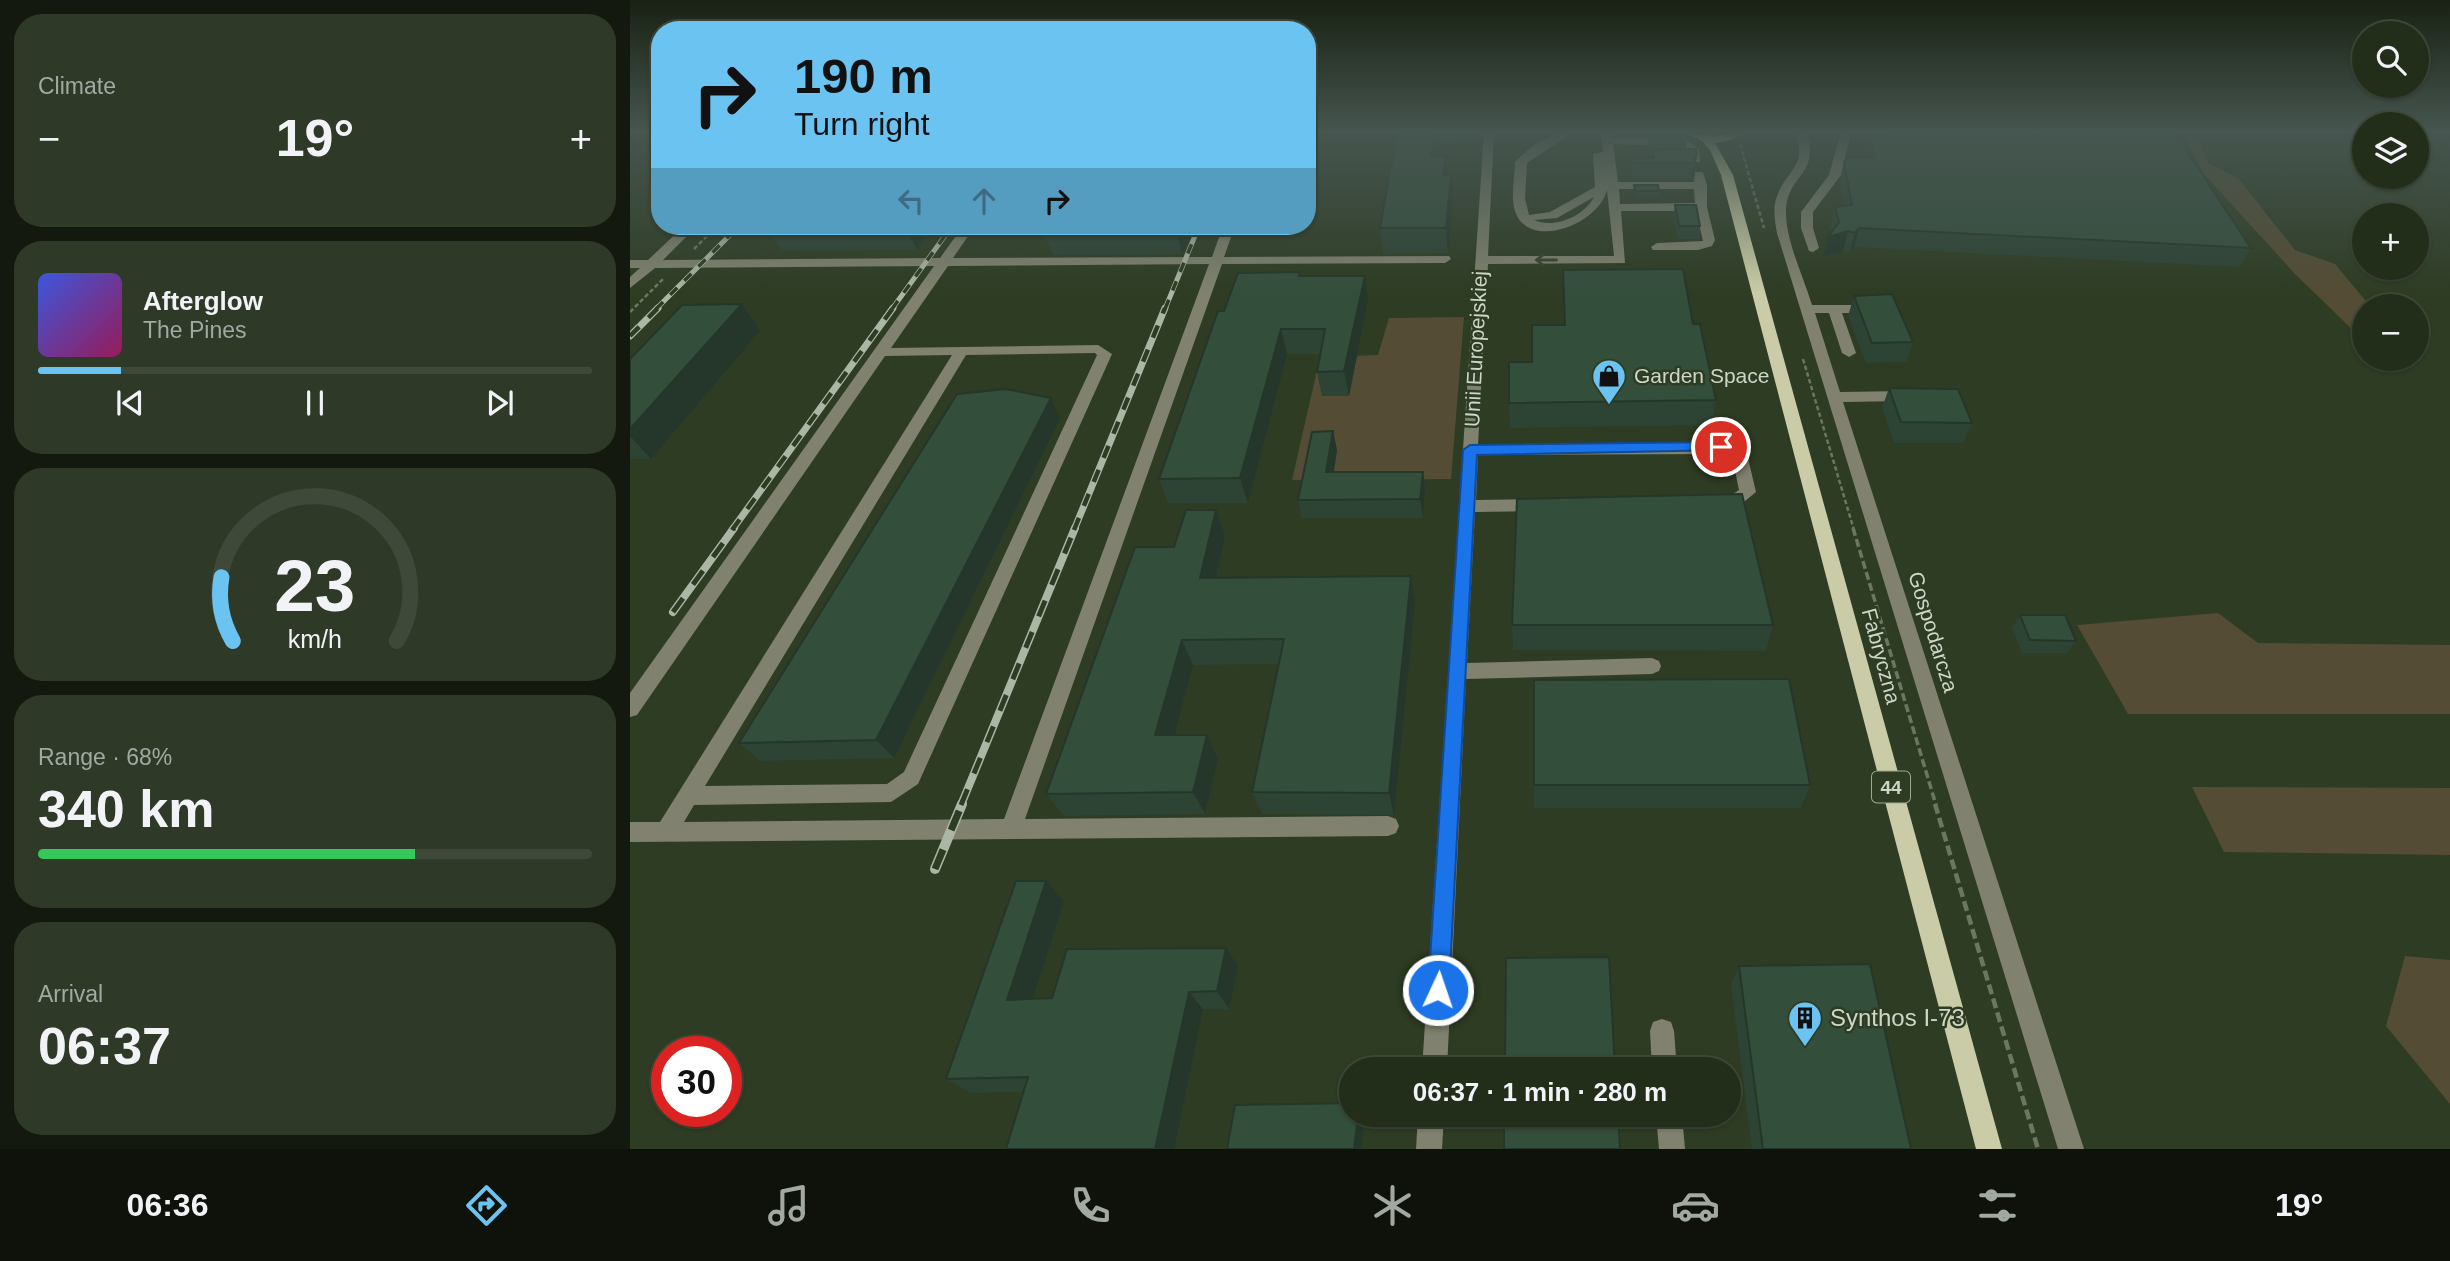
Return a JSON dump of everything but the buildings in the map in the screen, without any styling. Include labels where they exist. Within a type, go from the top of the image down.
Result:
[{"type":"main road","name":"Fabryczna","points":[[1730,186],[1989,1149]]},
{"type":"street","name":"Unii Europejskiej","points":[[1435,1057],[1486,186]]},
{"type":"street","points":[[1521,186],[1521,206],[1533,216],[1553,215],[1599,189],[1646,186]]},
{"type":"street","points":[[1481,260],[1621,260],[1612,186]]},
{"type":"street","points":[[1657,247],[1698,246],[1708,243],[1701,207],[1701,186]]},
{"type":"street","name":"Gospodarcza","points":[[1789,186],[1785,191],[1780,214],[1783,233],[2071,1149]]},
{"type":"street","points":[[1813,248],[1807,228],[1807,212],[1827,186]]},
{"type":"street","points":[[1615,208],[1701,207]]},
{"type":"street","points":[[630,284],[682,235]]},
{"type":"street","points":[[630,709],[963,235]]},
{"type":"street","points":[[1011,829],[1226,235]]},
{"type":"street","points":[[630,264],[1445,259]]},
{"type":"street","points":[[1808,309],[1875,309]]},
{"type":"street","points":[[1834,309],[1849,353]]},
{"type":"street","points":[[689,796],[891,793],[911,778],[1105,354],[1098,349],[881,352]]},
{"type":"street","points":[[666,832],[962,351]]},
{"type":"street","points":[[1835,397],[1919,396]]},
{"type":"street","points":[[1470,450],[1732,449],[1739,454],[1748,492],[1733,502],[1706,502]]},
{"type":"street","points":[[1467,506],[1557,505]]},
{"type":"street","points":[[1457,671],[1653,666]]},
{"type":"street","points":[[630,832],[1388,826]]},
{"type":"street","points":[[1662,1031],[1664,1057]]},
{"type":"street","points":[[1429,1149],[1430,1127]]},
{"type":"street","points":[[1670,1127],[1671,1149]]},
{"type":"path","points":[[1752,186],[1766,234]]},
{"type":"path","points":[[1801,354],[2038,1149]]},
{"type":"shaded area","points":[[2215,186],[2244,186],[2295,250],[2335,264],[2360,294],[2352,294],[2352,329],[2296,275]]},
{"type":"shaded area","points":[[1464,317],[1451,479],[1292,480],[1320,357],[1378,355],[1389,318]]},
{"type":"shaded area","points":[[2218,613],[2258,643],[2450,645],[2450,714],[2128,714],[2077,625]]},
{"type":"shaded area","points":[[2192,787],[2450,788],[2450,855],[2224,852]]},
{"type":"shaded area","points":[[2405,956],[2450,960],[2450,1104],[2386,1026]]},
{"type":"railway","points":[[656,309],[730,235]]},
{"type":"railway","points":[[892,309],[945,235]]},
{"type":"railway","points":[[1165,309],[1195,235]]},
{"type":"railway","points":[[630,336],[658,308]]},
{"type":"railway","points":[[732,530],[893,308]]},
{"type":"railway","points":[[1074,530],[1165,308]]},
{"type":"railway","points":[[673,612],[734,528]]},
{"type":"railway","points":[[961,805],[1075,528]]},
{"type":"railway","points":[[935,869],[962,804]]},
{"type":"place","name":"Garden Space","points":[[1609,406]]},
{"type":"place","name":"Synthos I-73","points":[[1805,1048]]},
{"type":"route","points":[[1438,990],[1470,450],[1721,447]]}]
